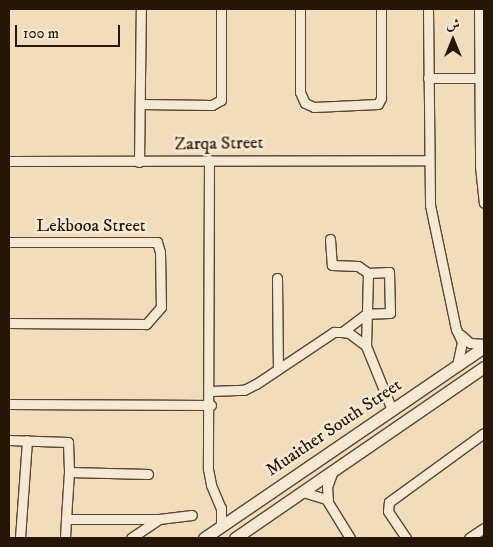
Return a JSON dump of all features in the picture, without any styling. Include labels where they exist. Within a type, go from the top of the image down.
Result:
[{"type":"street","points":[[139,162],[141,9]]},
{"type":"street","points":[[141,104],[212,105],[221,100],[221,9]]},
{"type":"street","points":[[300,9],[300,92],[304,103],[314,107],[378,104],[381,98],[381,9]]},
{"type":"street","points":[[428,9],[430,205],[456,329],[463,348],[457,366]]},
{"type":"street","points":[[479,9],[482,30],[480,166],[484,203]]},
{"type":"street","points":[[428,78],[480,78]]},
{"type":"street","points":[[209,160],[211,404],[209,478],[221,508],[220,527]]},
{"type":"street","name":"Zarqa Street","points":[[9,161],[429,160]]},
{"type":"street","points":[[330,239],[332,265],[352,265],[368,272],[389,272],[390,308],[385,315],[366,314],[342,332]]},
{"type":"street","name":"Lekbooa Street","points":[[9,242],[157,242],[160,252],[161,307],[146,324],[9,323]]},
{"type":"street","points":[[368,272],[366,346],[392,410]]},
{"type":"street","points":[[277,278],[278,370]]},
{"type":"street","points":[[456,329],[470,343],[484,346]]},
{"type":"street","points":[[210,391],[244,390],[278,370],[334,332],[349,333],[366,346]]},
{"type":"street","name":"Muaither South Street","points":[[204,538],[484,346]]},
{"type":"street","name":"Muaither South Street","points":[[235,538],[484,368]]},
{"type":"street","points":[[9,404],[211,404]]},
{"type":"street","points":[[406,538],[388,511],[389,502],[484,433]]},
{"type":"street","points":[[9,440],[68,442],[69,472],[65,538]]},
{"type":"street","points":[[20,538],[27,440]]},
{"type":"street","points":[[69,472],[148,474]]},
{"type":"street","points":[[328,501],[327,487],[332,472]]},
{"type":"street","points":[[303,492],[321,496],[328,501],[350,538]]},
{"type":"street","points":[[221,508],[230,512],[244,510]]},
{"type":"street","points":[[66,519],[159,519],[192,515]]},
{"type":"street","points":[[131,538],[159,519]]},
{"type":"street","points":[[469,538],[484,528]]}]
